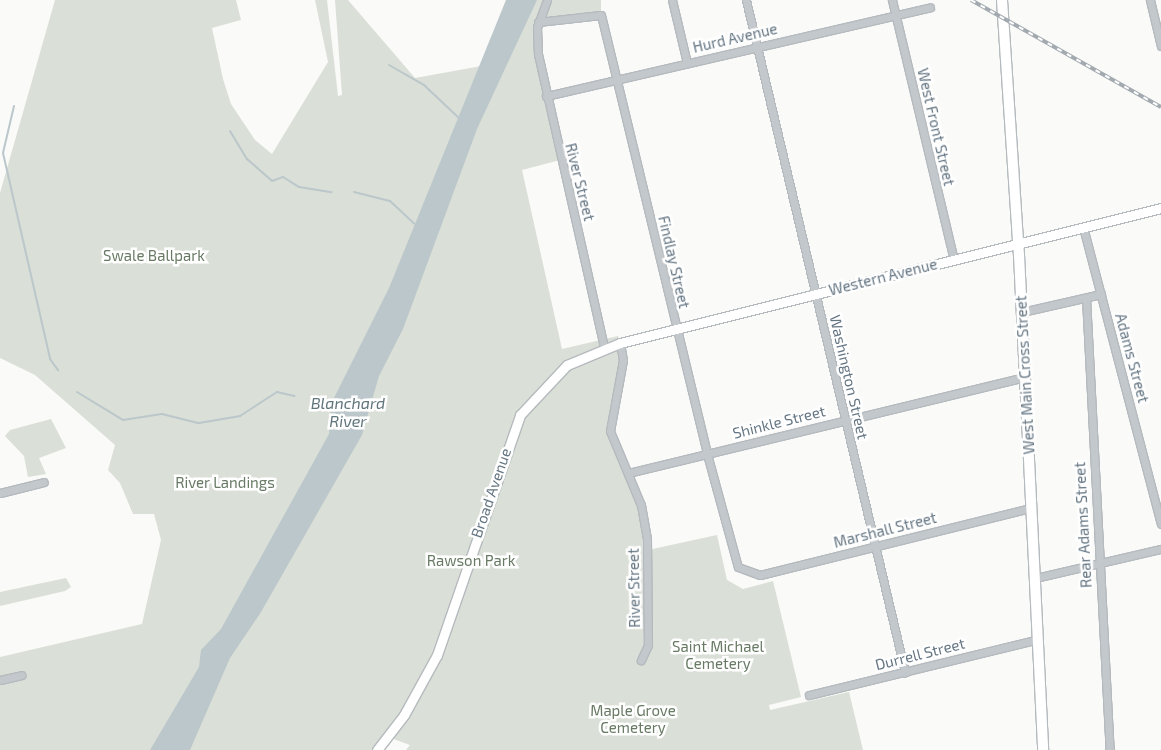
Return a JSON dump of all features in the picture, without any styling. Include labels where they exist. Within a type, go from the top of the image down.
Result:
[{"type":"highway","name":"West Main Cross Street","points":[[1002,0],[1022,312],[1043,750]]},
{"type":"main road","name":"Western Avenue","points":[[604,347],[1161,208]]},
{"type":"main road","name":"Broad Avenue","points":[[377,750],[404,715],[437,655],[520,415],[559,371],[604,347]]},
{"type":"street","points":[[538,22],[547,0]]},
{"type":"street","points":[[672,0],[687,63]]},
{"type":"street","name":"Washington Street","points":[[746,0],[905,672]]},
{"type":"street","name":"West Front Street","points":[[892,0],[954,260]]},
{"type":"street","points":[[1150,0],[1161,46]]},
{"type":"street","name":"Hurd Avenue","points":[[546,96],[895,16],[930,6]]},
{"type":"street","name":"Findlay Street","points":[[538,22],[601,15],[706,454],[733,558],[746,573]]},
{"type":"street","name":"River Street","points":[[538,22],[537,44],[546,96],[604,347]]},
{"type":"street","name":"Adams Street","points":[[1083,227],[1161,524]]},
{"type":"street","points":[[1022,312],[1101,294]]},
{"type":"street","name":"Rear Adams Street","points":[[1086,298],[1110,750]]},
{"type":"street","name":"River Street","points":[[620,343],[623,360],[610,431],[641,504],[647,539],[648,644],[641,660]]},
{"type":"street","name":"Shinkle Street","points":[[628,473],[1025,377]]},
{"type":"street","points":[[0,493],[44,482]]},
{"type":"street","name":"Marshall Street","points":[[746,573],[760,575],[1031,508]]},
{"type":"street","points":[[1035,578],[1161,549]]},
{"type":"street","name":"Durrell Street","points":[[808,695],[1038,639]]},
{"type":"street","points":[[0,680],[21,676]]},
{"type":"green space","points":[[55,0],[236,0],[241,20],[212,28],[223,79],[231,104],[255,140],[272,154],[328,62],[315,0],[327,0],[338,96],[342,95],[335,0],[348,0],[415,78],[487,65],[511,0],[601,0],[601,15],[538,27],[560,160],[522,170],[562,349],[618,336],[623,355],[610,426],[636,491],[648,550],[717,535],[727,580],[743,589],[773,581],[801,697],[769,705],[770,710],[849,692],[863,750],[406,750],[410,745],[388,737],[375,750],[0,750],[0,657],[142,624],[161,540],[154,514],[133,514],[120,483],[108,470],[115,445],[35,375],[0,358],[0,193]]},
{"type":"green space","points":[[51,419],[66,448],[39,458],[46,474],[28,477],[24,456],[5,436],[10,430]]},
{"type":"green space","points":[[66,578],[71,587],[65,591],[0,606],[0,592]]},
{"type":"water","name":"Blanchard River","points":[[506,0],[537,0],[477,129],[403,329],[379,376],[362,435],[261,612],[230,658],[190,750],[150,750],[199,667],[201,650],[221,629],[329,434],[331,408],[325,407],[326,402],[332,402],[389,288]]},
{"type":"waterway","points":[[389,65],[424,85],[459,118]]},
{"type":"waterway","points":[[14,106],[3,153],[50,359],[58,370]]},
{"type":"waterway","points":[[230,131],[247,159],[272,181],[283,177],[299,187],[332,192]]},
{"type":"waterway","points":[[354,192],[390,201],[414,223]]},
{"type":"waterway","points":[[77,392],[123,420],[162,414],[199,423],[240,416],[277,392],[295,396]]},
{"type":"railway","points":[[971,0],[1161,107]]},
{"type":"park label","name":"Swale Ballpark","points":[[154,256]]},
{"type":"park label","name":"River Landings","points":[[225,483]]},
{"type":"park label","name":"Rawson Park","points":[[471,561]]},
{"type":"park label","name":"Saint Michael Cemetery","points":[[718,654]]},
{"type":"park label","name":"Maple Grove Cemetery","points":[[633,718]]}]
